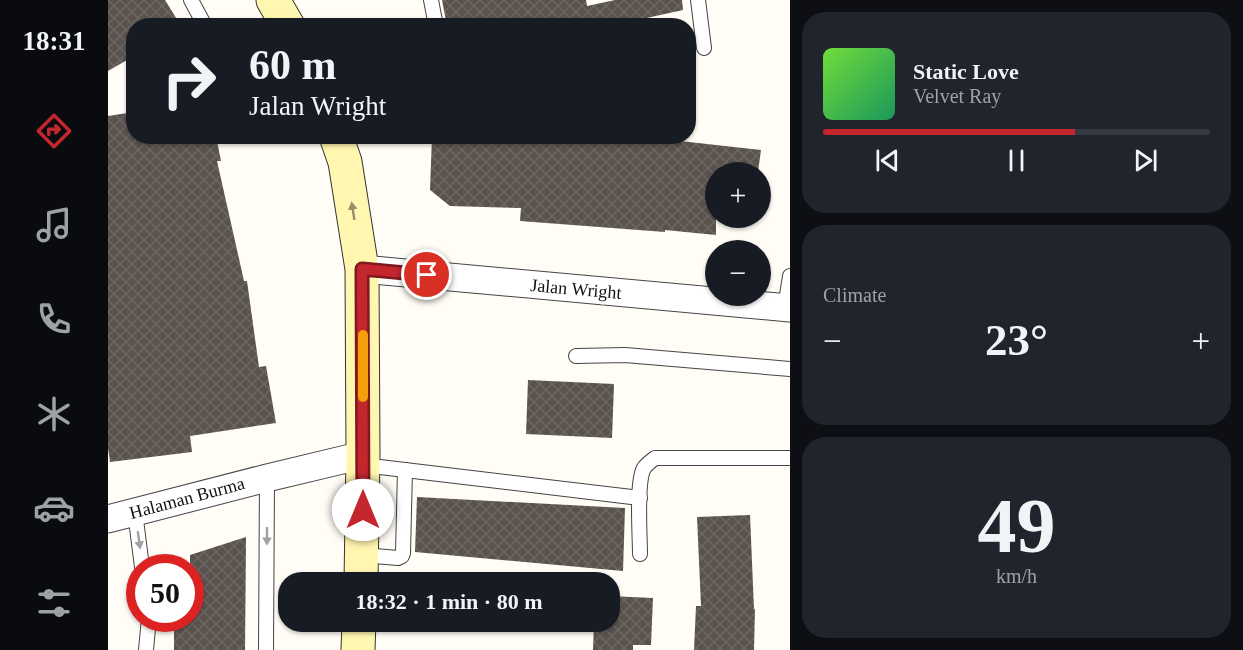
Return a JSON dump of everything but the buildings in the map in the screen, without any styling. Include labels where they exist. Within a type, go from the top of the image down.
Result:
[{"type":"main road","points":[[273,0],[283,18]]},
{"type":"main road","points":[[339,144],[345,162],[362,269],[362,569]]},
{"type":"main road","points":[[358,650],[359,632]]},
{"type":"street","name":"Jalan Wright","points":[[362,269],[788,308]]},
{"type":"street","name":"Halaman Burma","points":[[108,519],[267,478],[363,460]]},
{"type":"lane","points":[[191,0],[201,18]]},
{"type":"lane","points":[[431,0],[434,18]]},
{"type":"lane","points":[[698,0],[704,48]]},
{"type":"lane","points":[[788,308],[790,276]]},
{"type":"lane","points":[[576,356],[625,356],[790,369]]},
{"type":"lane","points":[[640,554],[642,476],[644,468],[655,458],[790,458]]},
{"type":"lane","points":[[363,460],[405,470],[640,498]]},
{"type":"lane","points":[[362,569],[402,556],[405,470]]},
{"type":"lane","name":"Halaman Burma","points":[[266,650],[267,478]]},
{"type":"lane","points":[[135,512],[140,554]]},
{"type":"lane","points":[[146,650],[148,632]]},
{"type":"slow traffic","points":[[363,335],[363,397]]},
{"type":"route","points":[[363,510],[362,269],[427,275]]}]
